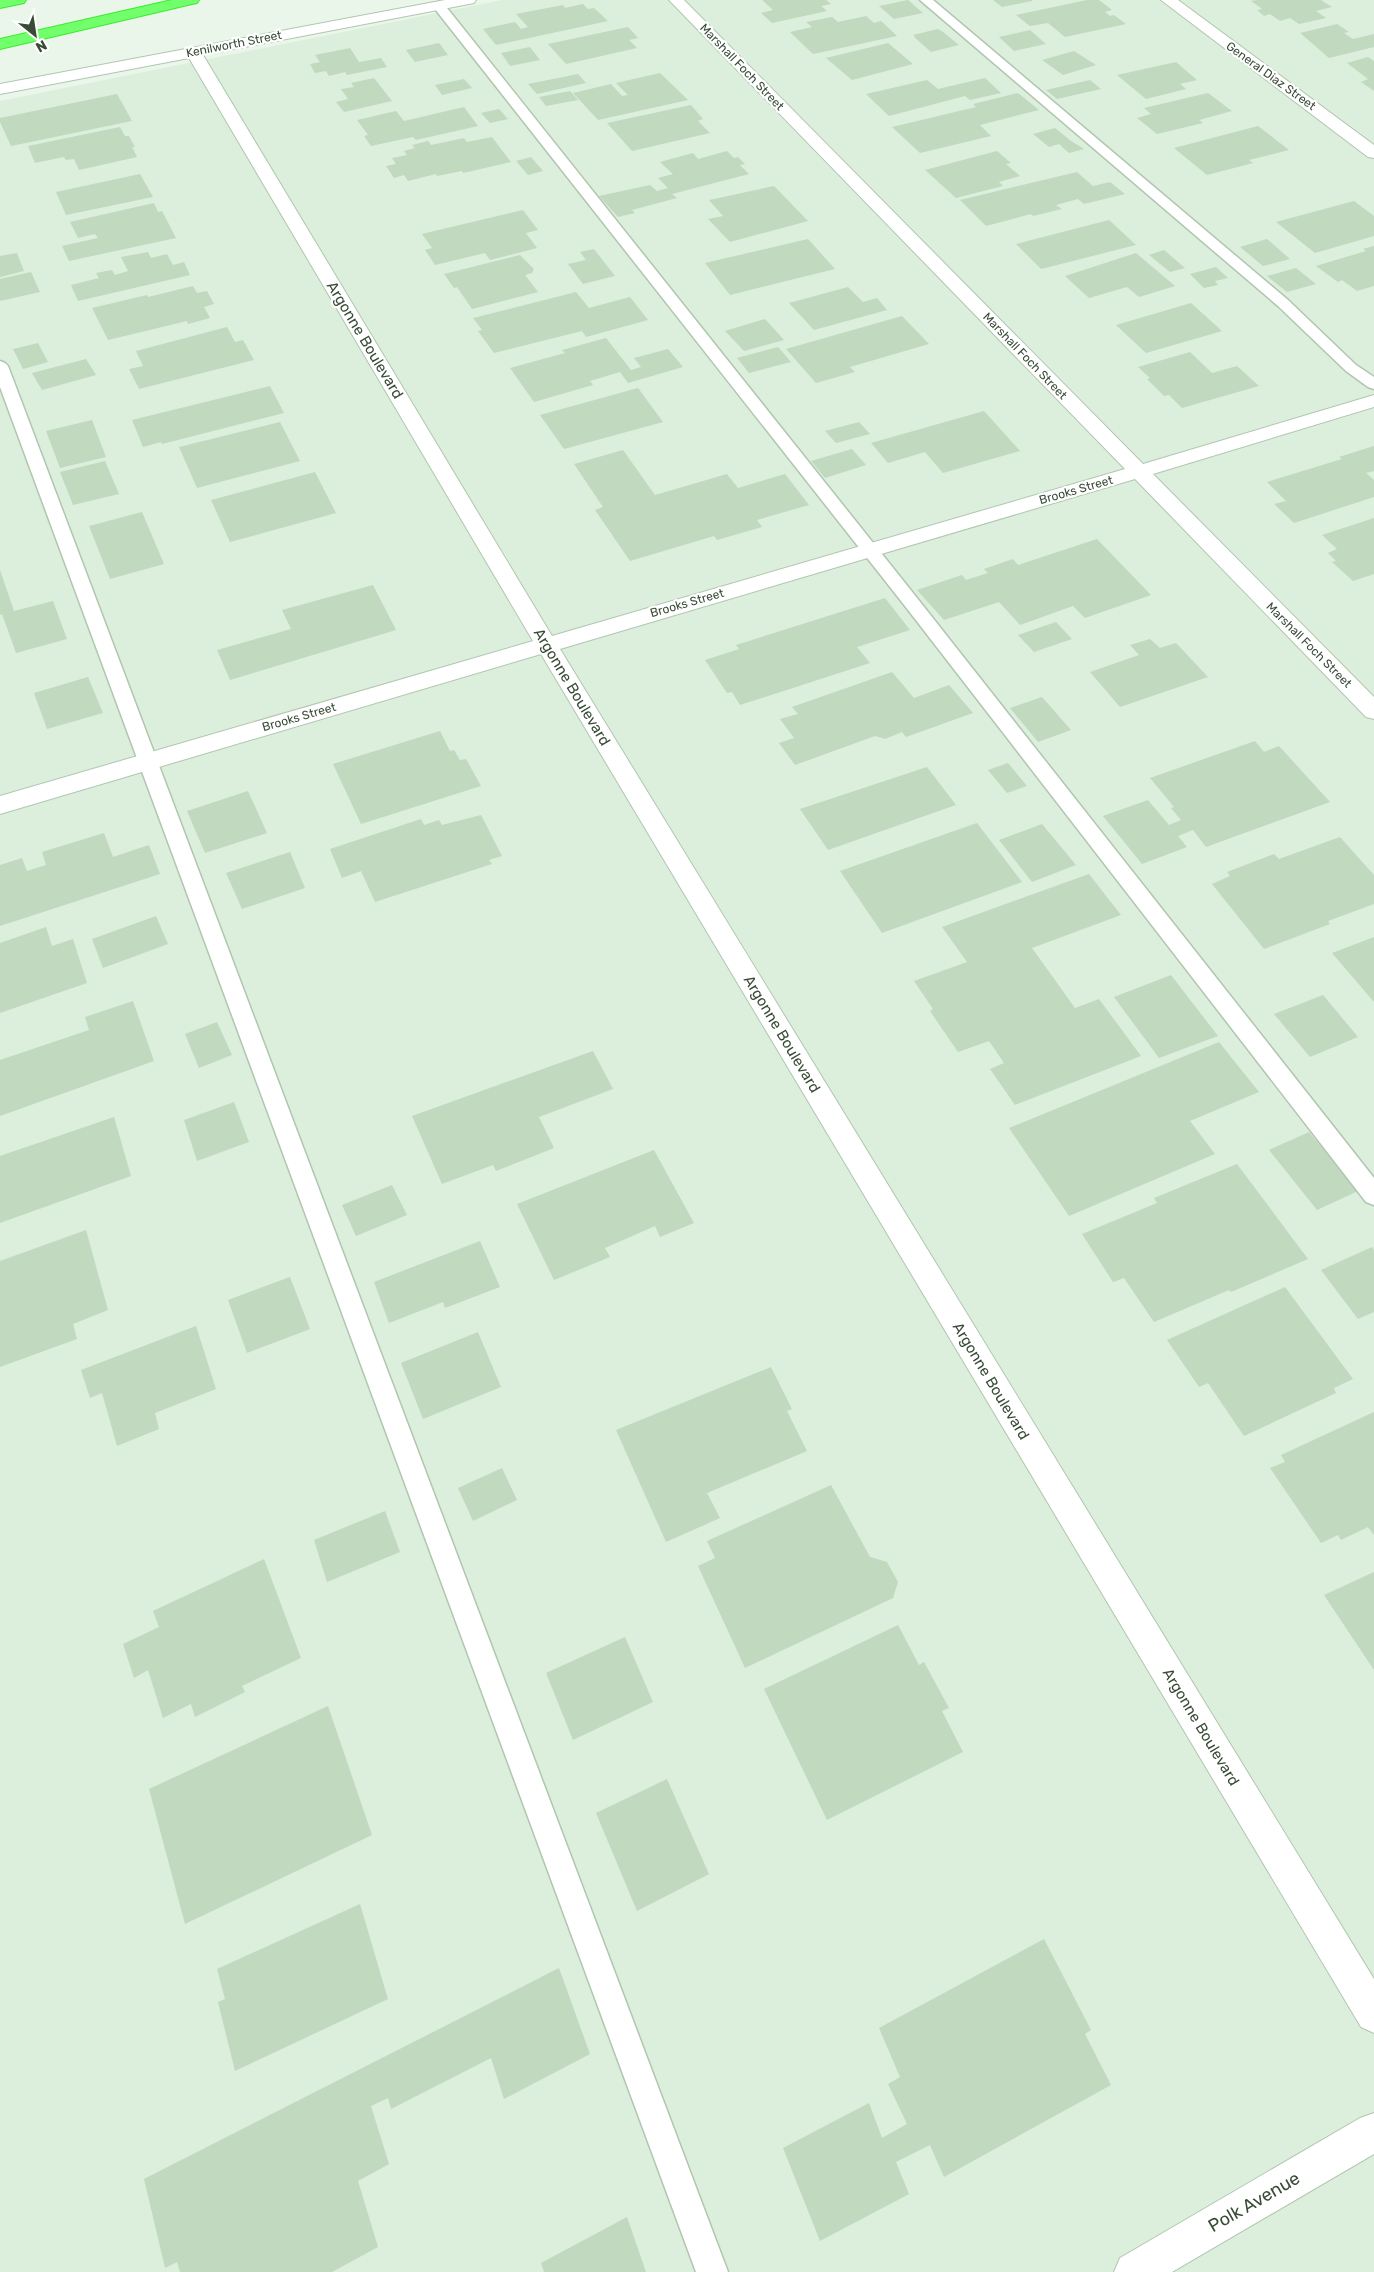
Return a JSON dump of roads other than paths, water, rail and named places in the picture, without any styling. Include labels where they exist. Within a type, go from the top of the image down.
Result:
[{"type":"highway","points":[[0,4],[19,0]]},
{"type":"highway","points":[[0,44],[192,0]]},
{"type":"street","name":"Kenilworth Street","points":[[0,89],[469,0]]},
{"type":"street","name":"Marshall Foch Street","points":[[676,0],[1374,711]]},
{"type":"street","name":"General Diaz Street","points":[[1168,0],[1374,152]]},
{"type":"street","name":"Argonne Boulevard","points":[[193,52],[546,644],[1374,2014]]},
{"type":"street","name":"Brooks Street","points":[[0,805],[1138,472],[1374,400]]},
{"type":"street","name":"Polk Avenue","points":[[1134,2272],[1374,2132]]},
{"type":"lane","points":[[926,0],[1178,213],[1283,304],[1351,368],[1374,384]]},
{"type":"lane","points":[[439,6],[869,550],[1374,1195]]},
{"type":"lane","points":[[0,366],[712,2272]]}]
